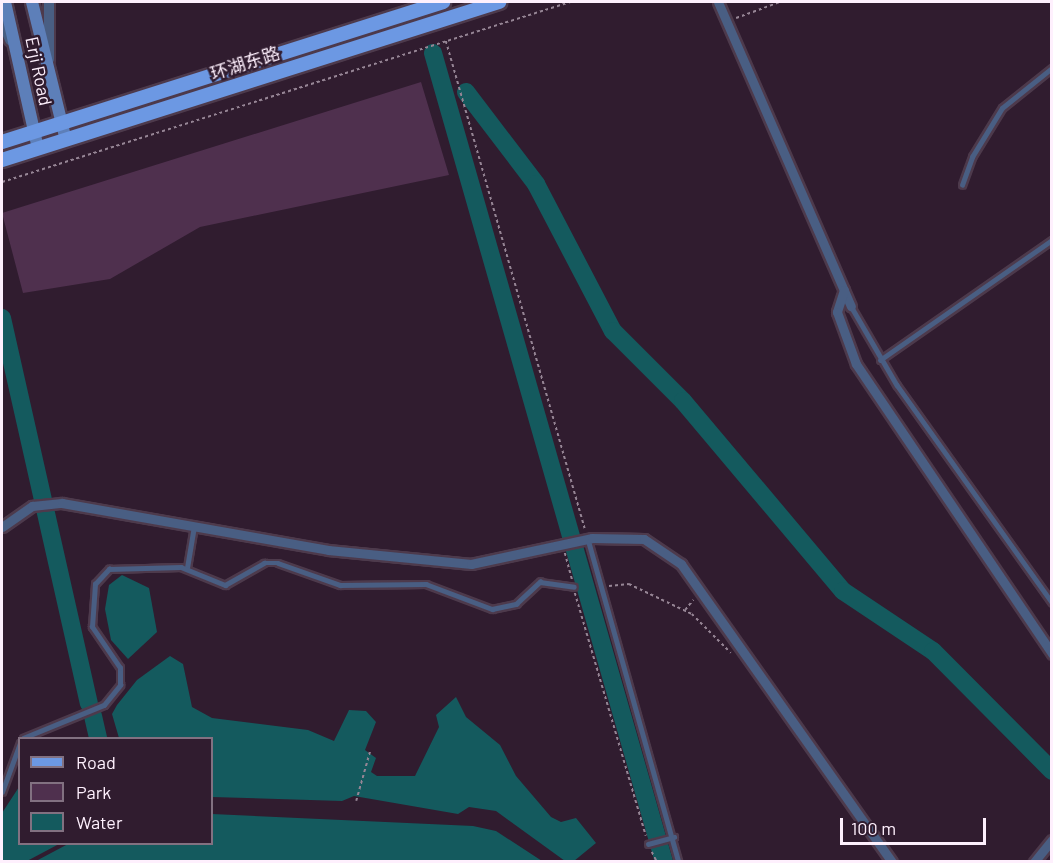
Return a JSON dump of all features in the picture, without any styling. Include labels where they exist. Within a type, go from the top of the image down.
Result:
[{"type":"main road","name":"Erji Road","points":[[5,2],[38,148]]},
{"type":"main road","name":"Erji Road","points":[[32,2],[49,63],[66,140]]},
{"type":"main road","name":"环湖东路","points":[[2,142],[443,2]]},
{"type":"main road","name":"环湖东路","points":[[2,160],[499,2]]},
{"type":"street","points":[[49,2],[49,63]]},
{"type":"street","points":[[718,2],[851,306]]},
{"type":"street","points":[[2,21],[16,51]]},
{"type":"street","points":[[844,290],[837,312],[856,364],[1052,654]]},
{"type":"street","points":[[2,527],[32,506],[62,503],[328,550],[471,564],[584,540],[631,537],[658,545],[702,593],[892,861]]},
{"type":"street","points":[[1034,861],[1052,840]]},
{"type":"lane","points":[[962,185],[972,157],[1002,108],[1052,68]]},
{"type":"lane","points":[[880,360],[1052,240]]},
{"type":"lane","points":[[851,306],[880,360],[1052,602]]},
{"type":"lane","points":[[187,568],[194,526]]},
{"type":"lane","points":[[584,540],[601,587],[679,861]]},
{"type":"lane","points":[[25,737],[104,705],[120,685],[120,668],[92,627],[93,592],[102,574],[127,566],[187,568],[225,585],[264,563],[278,563],[340,585],[426,584],[492,609],[516,604],[540,582],[574,587]]},
{"type":"lane","points":[[2,792],[18,748]]},
{"type":"lane","points":[[648,843],[673,837]]},
{"type":"path","points":[[2,182],[570,2]]},
{"type":"path","points":[[728,24],[780,2]]},
{"type":"path","points":[[445,40],[584,540]]},
{"type":"path","points":[[564,545],[648,843],[657,861]]},
{"type":"path","points":[[601,587],[629,584],[685,611],[734,655]]},
{"type":"path","points":[[685,611],[702,593]]},
{"type":"path","points":[[356,801],[370,752]]},
{"type":"green space","points":[[421,82],[449,175],[200,227],[110,279],[23,293],[2,213]]},
{"type":"water","points":[[122,575],[149,588],[157,632],[128,659],[111,640],[105,609],[109,585]]},
{"type":"water","points":[[170,656],[183,664],[192,707],[212,718],[308,730],[334,741],[349,710],[366,711],[376,722],[365,750],[376,758],[371,772],[377,776],[415,776],[439,727],[436,715],[456,697],[466,717],[500,745],[516,776],[551,817],[561,822],[576,818],[596,843],[574,861],[565,861],[496,811],[469,807],[458,814],[354,796],[342,801],[213,797],[213,737],[119,737],[112,714],[137,680]]},
{"type":"water","points":[[18,789],[18,845],[57,845],[27,861],[2,861],[2,813]]},
{"type":"water","points":[[213,814],[473,826],[496,831],[542,861],[36,861],[66,845],[213,845]]},
{"type":"waterway","points":[[433,53],[664,862]]},
{"type":"waterway","points":[[466,92],[536,184],[613,331],[683,401],[843,591],[933,651],[1052,771]]},
{"type":"waterway","points":[[2,318],[89,703]]},
{"type":"waterway","points":[[93,716],[98,737]]}]
